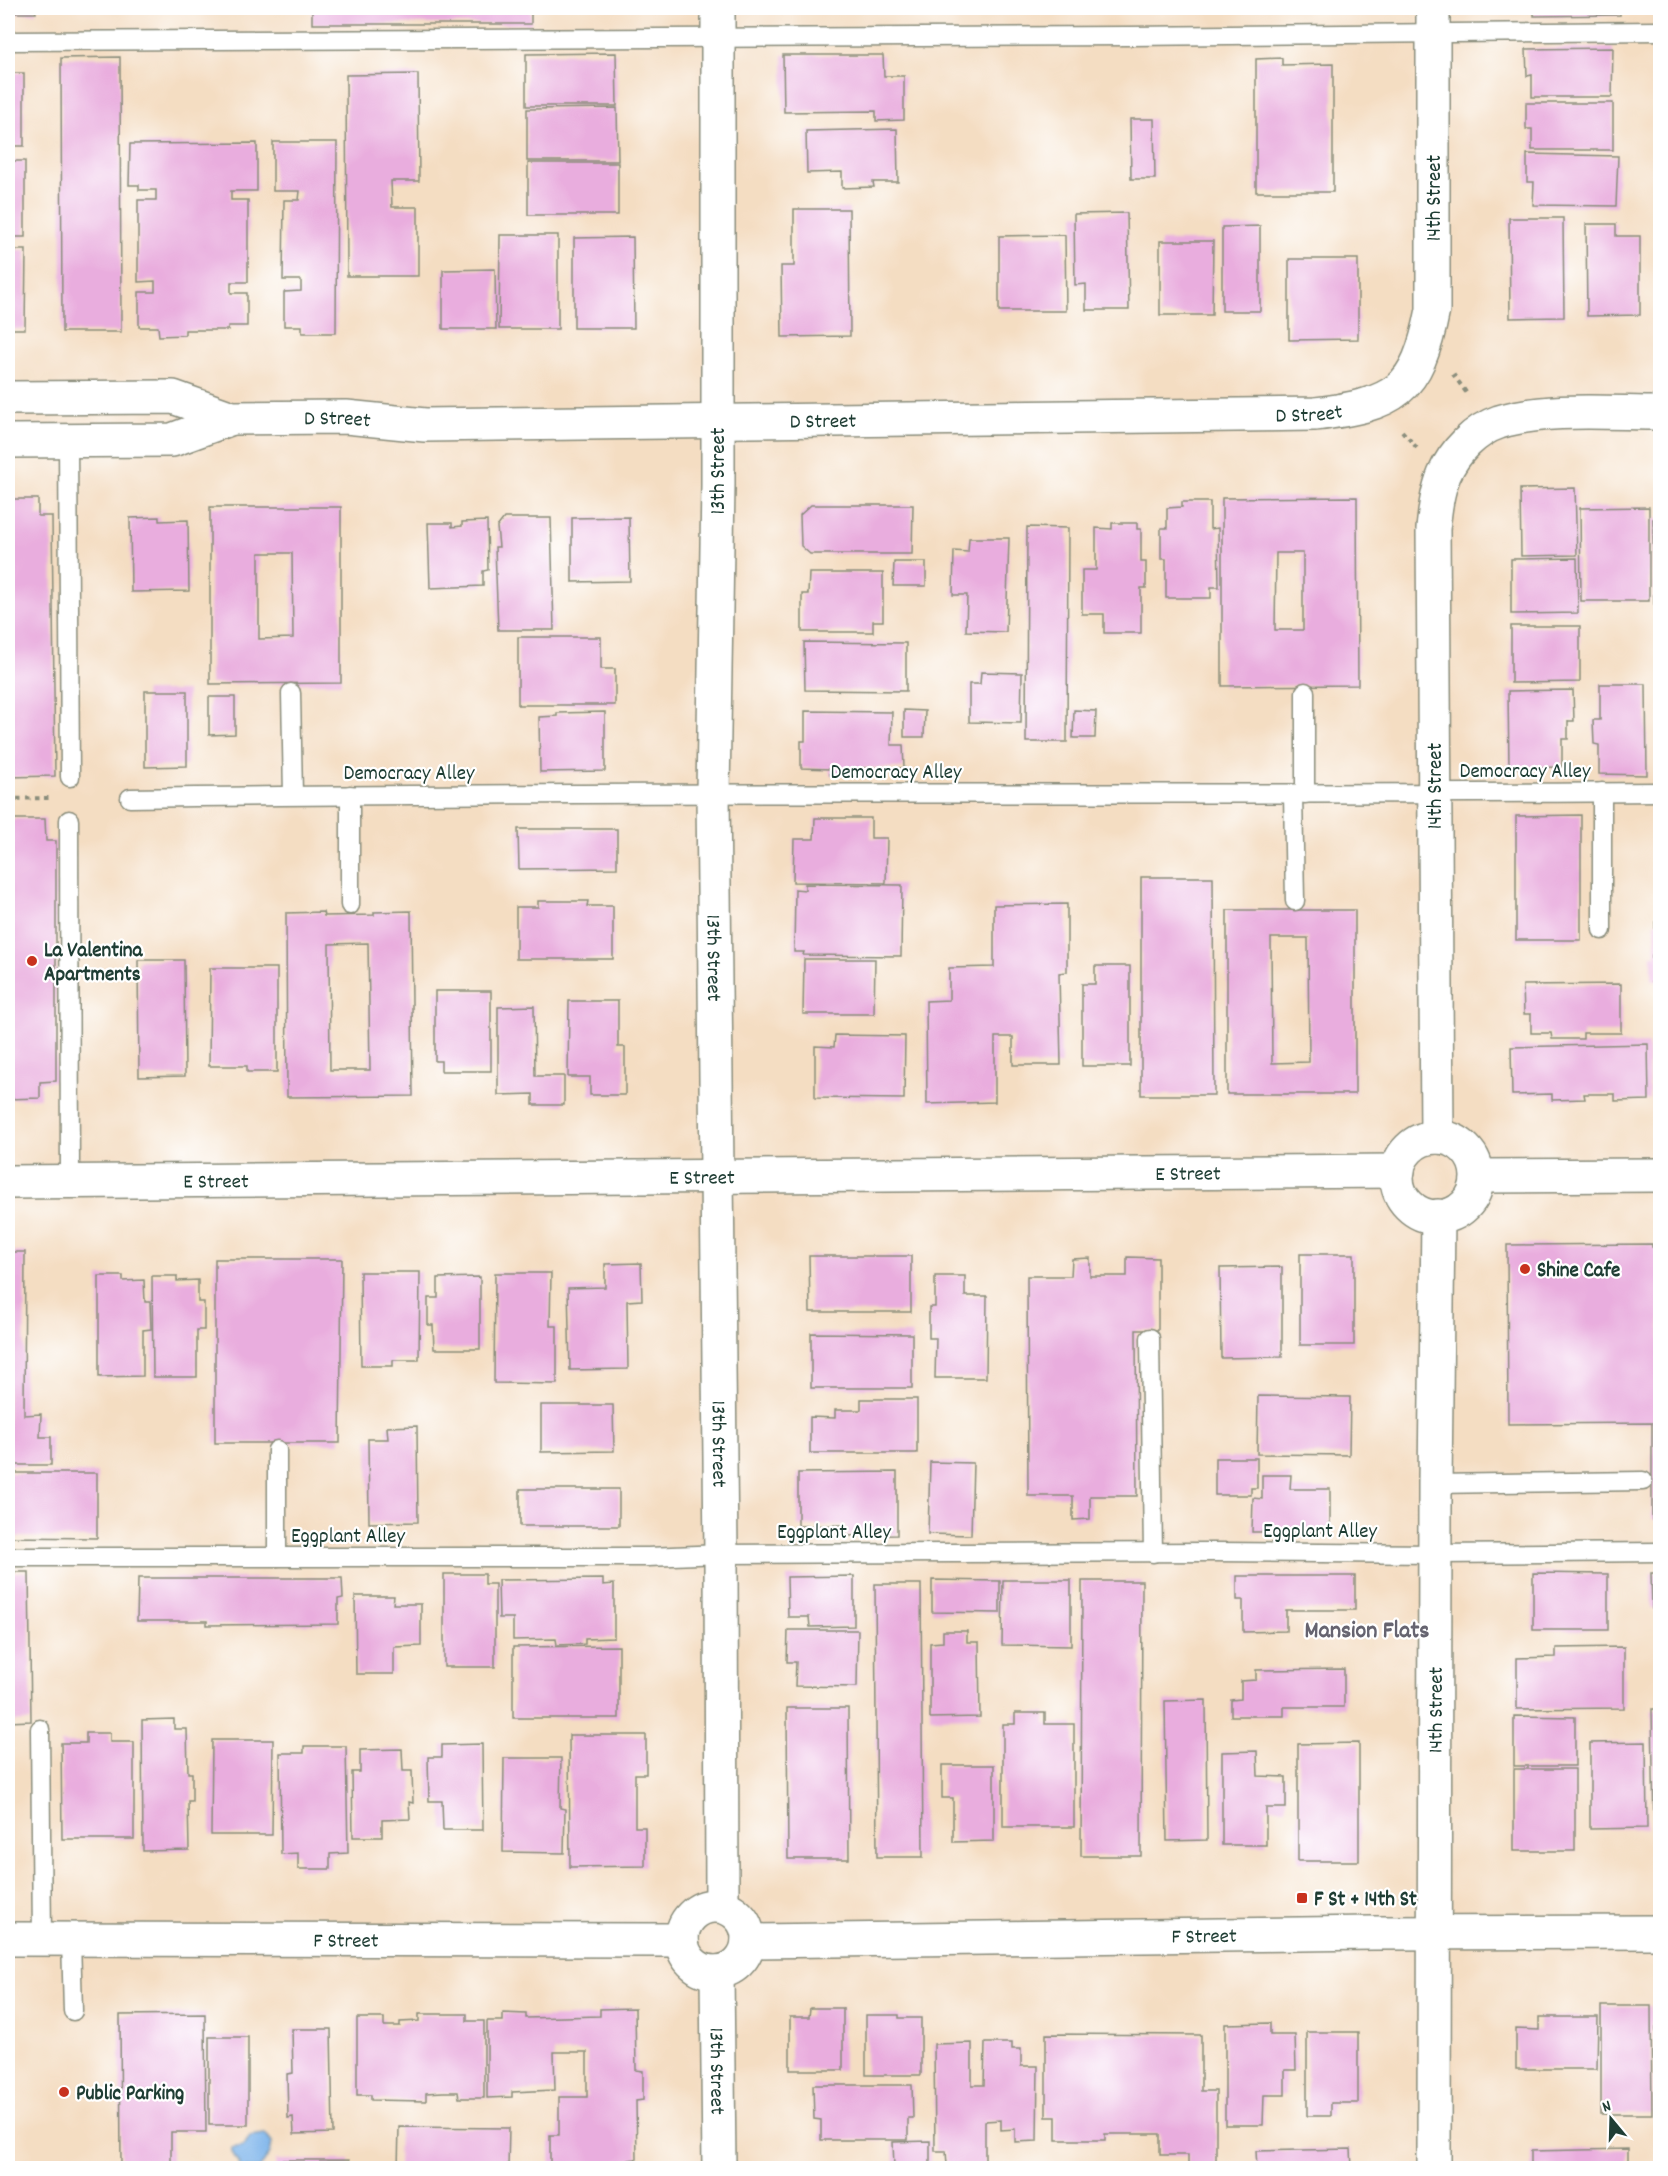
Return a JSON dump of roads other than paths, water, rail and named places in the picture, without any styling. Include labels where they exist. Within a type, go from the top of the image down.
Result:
[{"type":"street","name":"14th Street","points":[[1396,391],[1418,365],[1427,340],[1433,310],[1433,20]]},
{"type":"street","name":"13th Street","points":[[718,23],[716,423],[718,485],[713,793],[722,1554],[722,1906]]},
{"type":"street","name":"D Street","points":[[8,441],[172,440],[232,418],[346,417],[425,425],[1315,414],[1355,409],[1396,391]]},
{"type":"street","name":"D Street","points":[[8,398],[173,397],[232,418]]},
{"type":"street","name":"14th Street","points":[[1437,1137],[1433,529],[1437,499],[1444,475],[1467,445],[1498,423],[1549,414],[1660,412]]},
{"type":"street","points":[[1437,1137],[1455,1142],[1470,1153],[1476,1164],[1478,1176],[1470,1200],[1461,1209],[1438,1216],[1424,1214],[1412,1208],[1403,1197],[1398,1184],[1401,1160],[1416,1143],[1437,1137]]},
{"type":"street","name":"E Street","points":[[8,1182],[1398,1171]]},
{"type":"street","points":[[1478,1176],[1660,1175]]},
{"type":"street","name":"14th Street","points":[[1434,2169],[1435,1484],[1438,1216]]},
{"type":"street","points":[[722,1906],[729,1908],[747,1928],[748,1941],[744,1956],[730,1969],[717,1972],[700,1969],[691,1962],[685,1952],[682,1940],[685,1926],[690,1918],[702,1908],[722,1906]]},
{"type":"street","name":"F Street","points":[[748,1941],[1660,1932]]},
{"type":"street","name":"F Street","points":[[8,1939],[682,1940]]},
{"type":"street","name":"13th Street","points":[[717,1972],[719,2169]]},
{"type":"lane","points":[[8,41],[718,23],[1130,36],[1433,20],[1660,31]]},
{"type":"lane","points":[[68,440],[70,777]]},
{"type":"lane","points":[[291,693],[293,795]]},
{"type":"lane","points":[[1295,901],[1305,693]]},
{"type":"lane","points":[[1602,792],[1602,930]]},
{"type":"lane","name":"Democracy Alley","points":[[130,798],[713,793],[1660,792]]},
{"type":"lane","points":[[350,795],[350,905]]},
{"type":"lane","points":[[69,820],[70,1182]]},
{"type":"lane","points":[[1150,1338],[1153,1552]]},
{"type":"lane","points":[[277,1450],[277,1557]]},
{"type":"lane","points":[[1435,1484],[1642,1481]]},
{"type":"lane","name":"Eggplant Alley","points":[[8,1557],[636,1557],[722,1554],[1153,1552],[1436,1554],[1660,1551]]},
{"type":"lane","points":[[40,1729],[56,1939],[73,2011]]},
{"type":"water","points":[[265,2134],[272,2143],[270,2153],[260,2168],[239,2168],[232,2148],[244,2146],[250,2136]]},
{"type":"place","name":"La Valentina Apartments","points":[[32,961]]},
{"type":"place","name":"Shine Cafe","points":[[1525,1269]]},
{"type":"place","name":"F St + 14th St","points":[[1302,1898]]},
{"type":"place","name":"Public Parking","points":[[64,2092]]},
{"type":"district","name":"Mansion Flats","points":[[1367,1629]]}]
